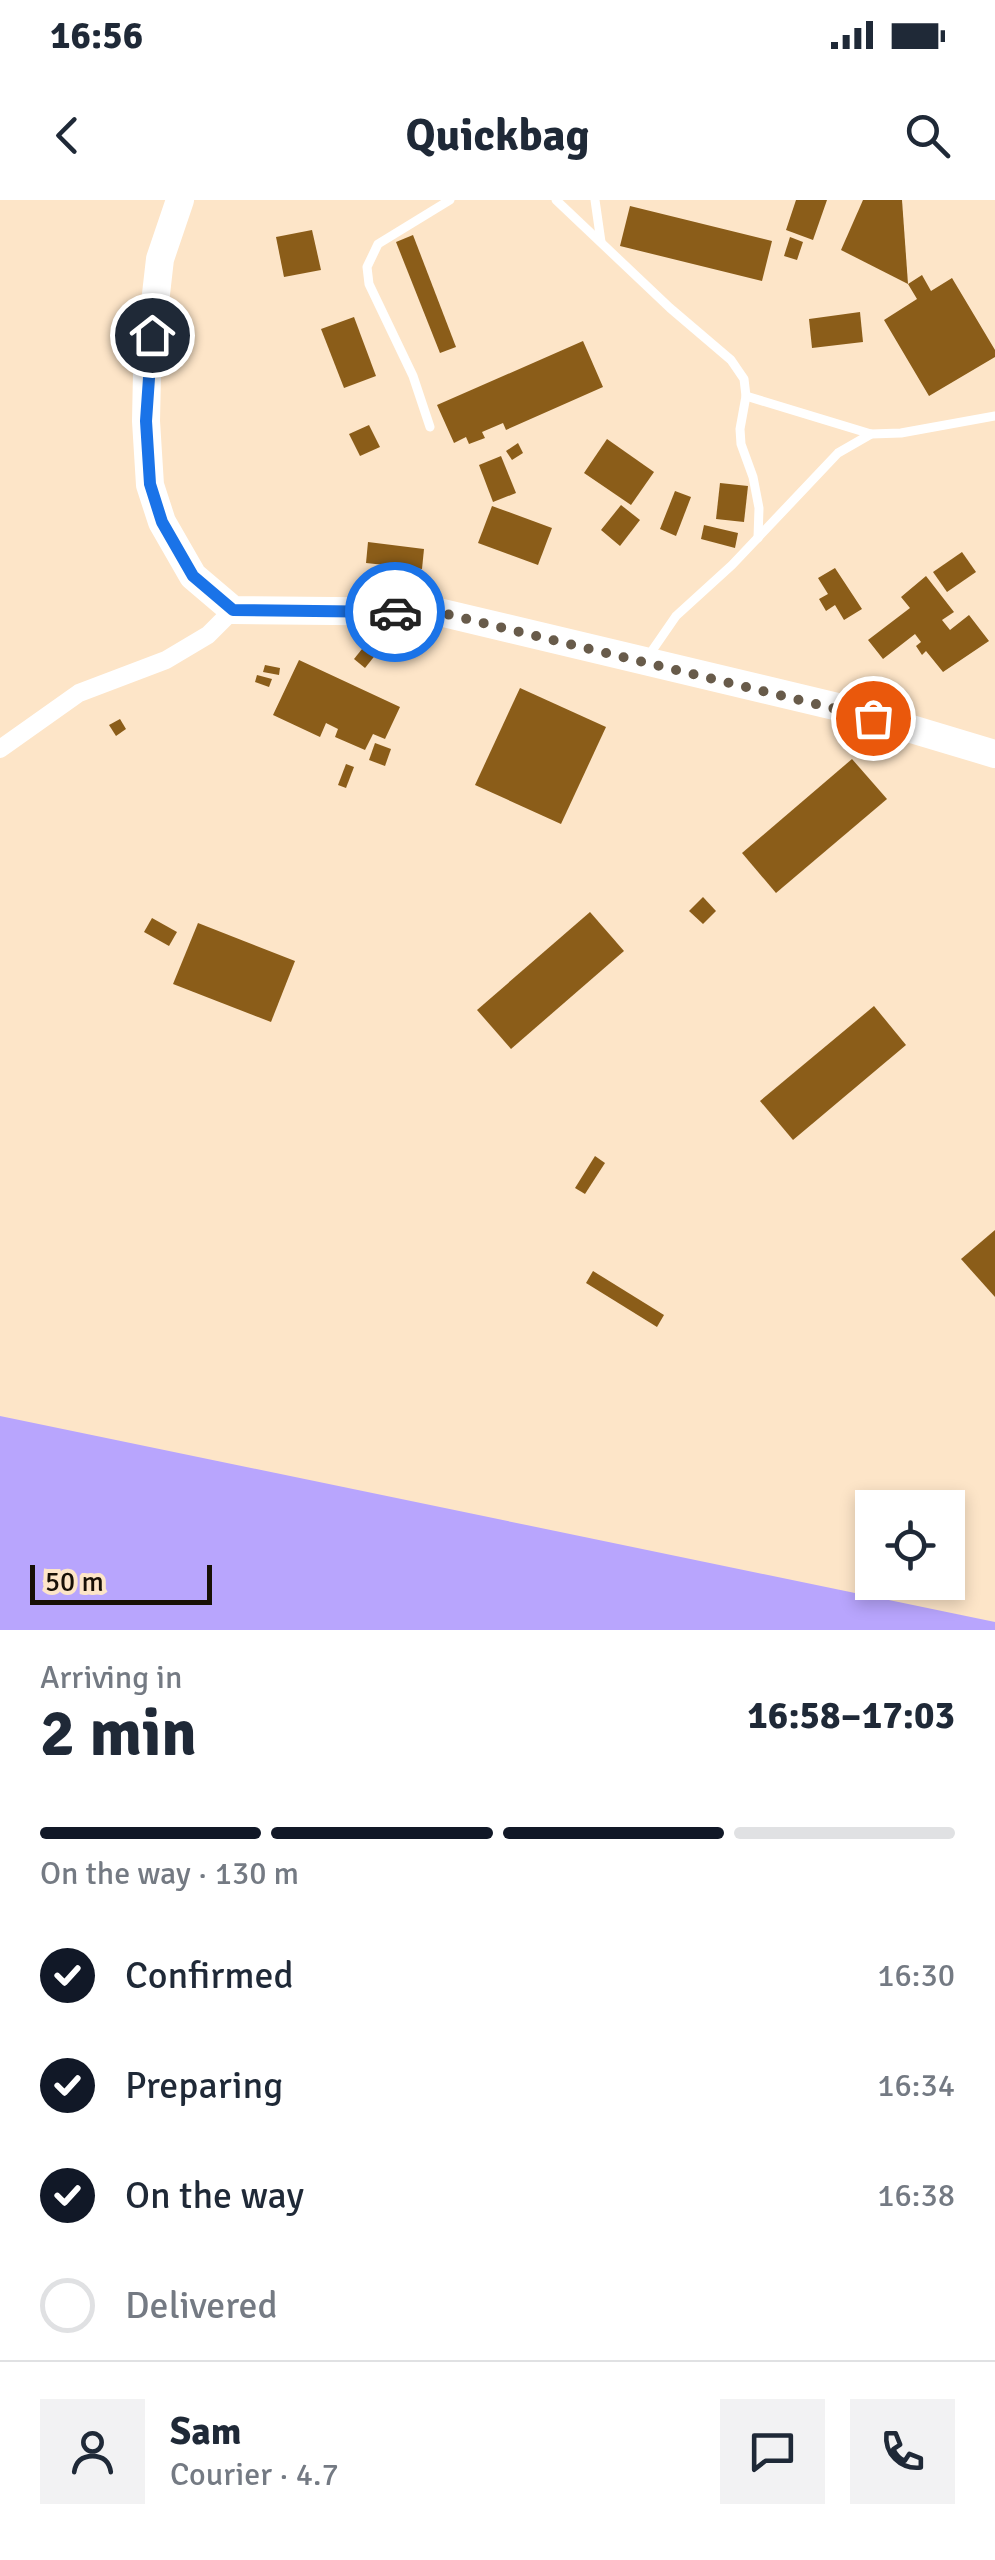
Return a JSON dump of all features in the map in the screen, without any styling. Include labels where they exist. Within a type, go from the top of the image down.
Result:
[{"type":"street","points":[[180,200],[160,259],[147,373],[150,484],[162,522],[193,576],[233,610],[438,612],[838,707],[995,754]]},
{"type":"street","points":[[0,748],[78,692],[126,677],[180,652],[208,635],[233,610]]},
{"type":"lane","points":[[430,427],[412,376],[369,284],[367,268],[378,244],[450,200]]},
{"type":"lane","points":[[556,200],[730,360],[744,379],[741,444],[756,492],[758,538]]},
{"type":"lane","points":[[595,200],[601,242]]},
{"type":"lane","points":[[746,396],[871,434],[901,433],[995,416]]},
{"type":"lane","points":[[645,660],[676,616],[758,538],[838,453],[871,434]]},
{"type":"shaded area","points":[[0,1416],[855,1593],[855,1600],[889,1600],[995,1622],[995,1630],[0,1630]]},
{"type":"building","points":[[796,200],[827,200],[813,240],[786,230]]},
{"type":"building","points":[[863,200],[902,200],[908,284],[841,250]]},
{"type":"building","points":[[630,206],[772,241],[762,281],[620,246]]},
{"type":"building","points":[[312,230],[321,270],[284,277],[276,237]]},
{"type":"building","points":[[413,235],[456,347],[440,353],[396,242]]},
{"type":"building","points":[[790,237],[803,242],[797,260],[784,256]]},
{"type":"building","points":[[922,275],[931,291],[952,278],[995,350],[995,357],[929,396],[884,320],[917,299],[908,284]]},
{"type":"building","points":[[860,312],[863,342],[812,348],[809,319]]},
{"type":"building","points":[[354,317],[376,376],[344,388],[321,329]]},
{"type":"building","points":[[583,341],[603,387],[506,430],[503,423],[482,432],[485,438],[469,444],[466,437],[454,443],[437,405]]},
{"type":"building","points":[[369,425],[380,447],[360,456],[349,434]]},
{"type":"building","points":[[607,439],[654,472],[631,505],[584,473]]},
{"type":"building","points":[[518,443],[523,453],[512,460],[506,451]]},
{"type":"building","points":[[501,456],[516,493],[493,502],[479,465]]},
{"type":"building","points":[[720,483],[748,486],[744,522],[716,519]]},
{"type":"building","points":[[675,491],[691,497],[676,536],[660,529]]},
{"type":"building","points":[[621,505],[640,520],[620,546],[601,530]]},
{"type":"building","points":[[492,506],[552,528],[538,565],[478,543]]},
{"type":"building","points":[[704,525],[738,533],[735,548],[701,539]]},
{"type":"building","points":[[368,542],[424,549],[422,569],[366,563]]},
{"type":"building","points":[[962,552],[976,572],[947,592],[933,572]]},
{"type":"building","points":[[835,568],[862,609],[844,620],[835,605],[826,611],[819,599],[828,594],[818,578]]},
{"type":"building","points":[[394,570],[406,572],[405,580],[393,578]]},
{"type":"building","points":[[926,576],[954,612],[942,620],[950,630],[969,615],[989,641],[943,672],[926,651],[922,655],[916,646],[921,642],[915,634],[883,659],[868,640],[910,608],[901,597]]},
{"type":"building","points":[[366,644],[377,653],[365,668],[354,659]]},
{"type":"building","points":[[299,660],[400,707],[385,739],[373,734],[365,750],[335,737],[338,729],[326,723],[320,737],[273,715]]},
{"type":"building","points":[[265,665],[280,668],[279,675],[263,672]]},
{"type":"building","points":[[257,675],[272,679],[269,687],[255,682]]},
{"type":"building","points":[[520,688],[606,727],[561,824],[475,785]]},
{"type":"building","points":[[120,719],[126,729],[116,736],[109,725]]},
{"type":"building","points":[[375,743],[391,749],[385,766],[369,760]]},
{"type":"building","points":[[852,759],[887,799],[776,893],[742,853]]},
{"type":"building","points":[[346,764],[354,767],[346,788],[338,785]]},
{"type":"building","points":[[703,897],[716,911],[703,924],[689,911]]},
{"type":"building","points":[[590,912],[624,951],[511,1049],[477,1010]]},
{"type":"building","points":[[152,918],[177,932],[169,946],[144,932]]},
{"type":"building","points":[[198,923],[295,961],[271,1022],[173,984]]},
{"type":"building","points":[[874,1006],[906,1045],[793,1140],[760,1101]]},
{"type":"building","points":[[595,1156],[605,1163],[585,1194],[575,1188]]},
{"type":"building","points":[[995,1230],[995,1297],[961,1259]]},
{"type":"building","points":[[593,1271],[664,1315],[657,1327],[586,1283]]},
{"type":"way so far","points":[[395,612],[438,612],[873,718]]},
{"type":"route","points":[[152,335],[146,421],[150,484],[162,522],[193,576],[233,610],[395,612]]}]
